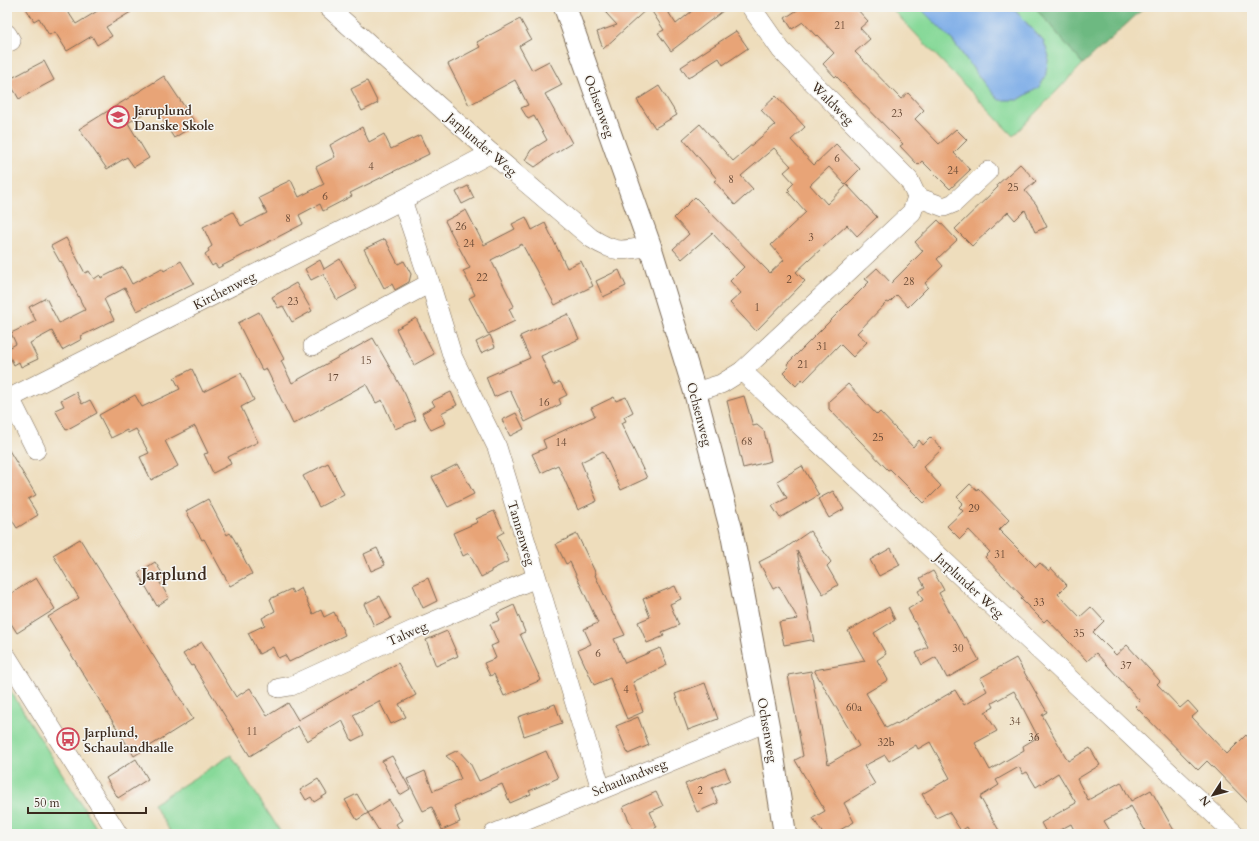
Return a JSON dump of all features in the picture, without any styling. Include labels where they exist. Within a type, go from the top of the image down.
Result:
[{"type":"main road","name":"Ochsenweg","points":[[565,7],[650,246],[695,392],[731,528],[767,722],[785,834]]},
{"type":"street","name":"Jarplunder Weg","points":[[328,7],[491,153],[591,238],[608,249],[626,250],[650,246]]},
{"type":"street","name":"Waldweg","points":[[750,7],[781,50],[909,180],[918,198]]},
{"type":"street","name":"Kirchenweg","points":[[36,450],[10,398],[402,200],[491,153]]},
{"type":"street","points":[[695,392],[722,384],[742,371],[912,212],[918,198],[944,207],[954,203],[988,171]]},
{"type":"street","name":"Tannenweg","points":[[402,200],[453,358],[497,447],[600,789]]},
{"type":"street","points":[[313,346],[430,283]]},
{"type":"street","name":"Jarplunder Weg","points":[[742,371],[1235,834]]},
{"type":"street","name":"Talweg","points":[[279,688],[291,686],[420,627],[536,578]]},
{"type":"street","points":[[7,657],[118,834]]},
{"type":"street","name":"Schaulandweg","points":[[493,834],[767,722]]},
{"type":"green space","points":[[890,7],[919,7],[952,40],[986,86],[1044,42],[1012,7],[1035,7],[1083,64],[1013,136]]},
{"type":"green space","points":[[1035,7],[1145,7],[1083,64]]},
{"type":"green space","points":[[7,685],[100,834],[7,834]]},
{"type":"green space","points":[[231,755],[282,834],[172,834],[153,804]]},
{"type":"water","points":[[919,7],[1012,7],[1044,42],[1049,56],[1045,78],[1038,88],[1018,100],[999,100],[986,86],[952,40]]},
{"type":"building","points":[[25,7],[65,7],[76,24],[104,7],[139,7],[106,27],[112,36],[97,45],[92,36],[67,51],[55,32],[49,35],[39,18],[34,21]]},
{"type":"building","points":[[613,7],[649,7],[603,49],[597,32],[617,25],[606,13]]},
{"type":"building","points":[[649,7],[665,7],[676,24],[697,7],[728,7],[671,51],[658,33],[664,30]]},
{"type":"building","points":[[802,7],[855,7],[868,21],[860,28],[870,39],[855,52],[901,99],[908,93],[924,110],[915,119],[939,144],[956,129],[967,140],[954,153],[970,170],[950,189],[922,161],[918,165],[900,146],[903,144],[823,64],[834,53],[817,35],[816,36],[803,22],[792,29],[785,18]]},
{"type":"building","points":[[520,19],[531,39],[519,46],[532,70],[549,61],[562,85],[545,94],[572,143],[535,167],[525,160],[531,150],[547,140],[534,116],[528,119],[521,108],[528,105],[515,80],[469,105],[448,64],[480,47],[477,42]]},
{"type":"building","points":[[736,31],[748,48],[723,65],[719,58],[688,78],[681,67]]},
{"type":"building","points":[[44,61],[54,80],[19,99],[8,80]]},
{"type":"building","name":"Jaruplund Danske Skole","points":[[164,76],[196,124],[174,138],[154,107],[128,123],[149,158],[134,167],[127,157],[107,169],[79,129]]},
{"type":"building","points":[[367,81],[378,103],[362,111],[351,89]]},
{"type":"building","points":[[659,86],[677,115],[655,128],[637,100]]},
{"type":"building","points":[[776,96],[805,127],[791,140],[814,165],[836,144],[860,169],[845,184],[829,167],[810,185],[827,204],[847,185],[877,217],[857,236],[847,225],[796,272],[805,281],[756,331],[730,303],[741,293],[730,281],[744,267],[712,233],[682,259],[673,249],[689,234],[674,218],[695,197],[770,273],[784,260],[771,245],[806,212],[788,192],[790,191],[788,189],[794,183],[784,172],[791,166],[774,148],[741,176],[753,189],[735,205],[714,181],[717,179],[683,139],[700,124],[733,161],[775,125],[761,110]]},
{"type":"building","points":[[362,127],[369,142],[384,134],[391,149],[420,135],[429,154],[350,193],[352,196],[323,211],[320,204],[299,215],[303,224],[218,268],[215,264],[212,266],[205,254],[212,246],[203,227],[233,212],[241,226],[267,213],[259,198],[273,191],[272,189],[291,180],[299,197],[324,184],[316,167],[335,157],[330,145]]},
{"type":"building","points":[[1020,164],[1036,181],[1025,191],[1036,204],[1047,227],[1035,232],[1025,210],[1015,220],[1008,212],[972,246],[955,229],[998,187],[997,185]]},
{"type":"building","points":[[468,186],[474,198],[462,204],[456,192]]},
{"type":"building","points":[[466,210],[484,245],[515,229],[512,224],[526,217],[532,230],[545,223],[567,268],[581,261],[593,286],[555,305],[522,244],[491,260],[514,306],[509,309],[515,321],[488,334],[469,298],[475,295],[463,271],[470,268],[445,221]]},
{"type":"building","points":[[938,220],[957,240],[937,259],[943,266],[925,283],[928,287],[908,307],[897,295],[889,303],[887,302],[857,333],[867,342],[853,357],[840,344],[804,381],[802,379],[796,386],[783,373],[789,367],[787,364],[869,282],[865,279],[877,268],[891,283],[923,251],[915,242]]},
{"type":"building","points":[[66,238],[85,273],[89,271],[94,279],[100,275],[101,278],[123,267],[132,284],[162,268],[164,271],[181,261],[194,283],[137,311],[125,288],[104,299],[114,320],[81,336],[82,339],[62,350],[52,331],[30,343],[38,359],[21,367],[19,362],[14,365],[7,351],[7,349],[16,344],[11,333],[36,321],[29,307],[46,298],[59,323],[85,310],[61,261],[60,262],[51,246]]},
{"type":"building","points":[[385,239],[398,264],[404,261],[411,274],[409,282],[395,290],[392,284],[384,288],[364,249]]},
{"type":"building","points":[[340,259],[357,289],[337,300],[323,274],[311,280],[305,269],[320,260],[324,269]]},
{"type":"building","points":[[619,270],[626,286],[603,297],[596,281]]},
{"type":"building","points":[[296,283],[312,311],[292,322],[283,306],[278,308],[272,297]]},
{"type":"building","points":[[259,312],[284,359],[281,361],[292,383],[373,338],[405,394],[416,420],[395,429],[382,400],[376,403],[366,384],[293,424],[266,368],[262,370],[238,323]]},
{"type":"building","points":[[568,314],[579,339],[541,356],[553,385],[560,382],[567,395],[559,399],[561,404],[525,422],[510,390],[494,397],[486,377],[530,358],[520,336]]},
{"type":"building","points":[[416,318],[434,354],[414,365],[396,329]]},
{"type":"building","points":[[490,335],[495,347],[481,353],[476,342]]},
{"type":"building","points":[[192,369],[203,392],[241,373],[254,400],[241,407],[258,442],[228,457],[231,464],[213,473],[204,454],[208,453],[195,426],[165,441],[178,466],[151,480],[140,457],[149,453],[136,429],[128,433],[127,430],[111,438],[99,415],[135,395],[142,407],[180,389],[174,378]]},
{"type":"building","points":[[848,384],[877,415],[880,412],[913,447],[919,440],[923,445],[931,437],[942,449],[923,467],[941,486],[924,503],[890,469],[888,470],[829,409],[829,401]]},
{"type":"building","points":[[76,392],[82,404],[90,400],[97,413],[66,430],[55,410],[64,406],[61,400]]},
{"type":"building","points":[[451,392],[457,405],[441,413],[446,423],[431,430],[422,413],[435,406],[432,401]]},
{"type":"building","points":[[744,396],[753,426],[757,425],[764,431],[771,461],[743,468],[727,401]]},
{"type":"building","points":[[614,397],[616,401],[626,397],[633,412],[624,417],[626,421],[621,423],[647,478],[621,490],[603,451],[581,462],[597,501],[578,510],[558,465],[541,473],[532,454],[546,448],[543,440],[595,416],[591,408]]},
{"type":"building","points":[[516,413],[524,429],[510,436],[502,420]]},
{"type":"building","points":[[7,447],[36,495],[28,499],[38,515],[17,528],[7,512],[7,507],[12,504],[7,496]]},
{"type":"building","points":[[328,463],[344,494],[319,507],[303,476]]},
{"type":"building","points":[[458,464],[474,494],[448,507],[432,477]]},
{"type":"building","points":[[802,466],[819,495],[780,518],[772,506],[787,498],[777,481]]},
{"type":"building","points":[[970,484],[977,490],[978,488],[1009,520],[999,530],[1036,567],[1040,563],[1049,571],[1051,568],[1067,585],[1058,594],[1080,617],[1091,607],[1104,621],[1093,632],[1116,655],[1127,645],[1160,681],[1157,684],[1180,708],[1188,701],[1198,712],[1192,717],[1227,754],[1246,735],[1252,742],[1252,807],[1207,761],[1198,770],[1135,706],[1140,701],[1096,653],[1087,661],[1047,619],[1044,622],[1021,599],[1023,597],[985,557],[990,552],[969,530],[960,539],[947,526],[963,511],[959,507],[963,503],[957,497]]},
{"type":"building","points":[[833,491],[844,509],[829,518],[818,499]]},
{"type":"building","points":[[208,499],[227,535],[230,533],[234,539],[252,574],[230,586],[204,539],[202,540],[186,511]]},
{"type":"building","points":[[494,511],[504,532],[497,536],[509,561],[481,577],[469,553],[463,556],[453,533],[478,522],[476,519]]},
{"type":"building","points":[[810,531],[831,562],[827,566],[838,585],[823,594],[797,551],[814,642],[811,640],[784,645],[779,622],[798,619],[779,586],[773,589],[759,562],[784,549]]},
{"type":"building","points":[[577,534],[614,616],[615,615],[625,635],[614,639],[625,663],[660,648],[667,665],[633,682],[643,712],[627,719],[610,678],[594,685],[578,650],[591,644],[584,629],[598,623],[570,562],[566,564],[556,544]]},
{"type":"building","points":[[80,539],[193,719],[134,756],[48,617],[79,598],[53,555]]},
{"type":"building","points":[[377,548],[385,565],[371,571],[364,554]]},
{"type":"building","points":[[891,548],[900,565],[879,576],[870,560]]},
{"type":"building","points":[[155,562],[166,579],[160,583],[169,598],[157,606],[138,573]]},
{"type":"building","points":[[933,571],[944,590],[939,593],[964,638],[966,637],[979,660],[947,678],[936,657],[922,665],[916,653],[928,647],[908,609],[923,600],[918,591],[925,587],[920,578]]},
{"type":"building","points":[[36,578],[55,609],[17,633],[7,617],[7,596]]},
{"type":"building","points":[[428,578],[437,601],[423,608],[413,585]]},
{"type":"building","points":[[675,586],[681,599],[670,604],[679,625],[662,632],[664,636],[647,643],[638,622],[650,617],[643,599]]},
{"type":"building","points":[[301,588],[313,614],[321,610],[324,617],[334,612],[345,635],[289,662],[285,655],[278,658],[273,647],[259,654],[248,633],[265,625],[262,618],[275,611],[270,599],[291,589],[293,593]]},
{"type":"building","points":[[380,596],[391,618],[374,626],[364,604]]},
{"type":"building","points":[[514,605],[525,632],[520,634],[541,680],[504,696],[494,674],[490,676],[484,663],[496,658],[491,646],[498,643],[490,624],[500,620],[497,613]]},
{"type":"building","points":[[889,607],[895,620],[874,633],[886,654],[877,660],[888,680],[866,693],[886,728],[896,723],[897,724],[955,690],[964,705],[987,691],[980,678],[1016,658],[1047,712],[1042,715],[1068,761],[1090,748],[1100,765],[1077,779],[1088,800],[1121,782],[1131,801],[1151,790],[1176,834],[1147,834],[1131,806],[1104,821],[1112,834],[1076,834],[1071,824],[1052,834],[1047,834],[1041,823],[1076,803],[1058,773],[1036,787],[1027,772],[1023,774],[1019,767],[996,780],[999,785],[980,797],[1001,834],[971,834],[967,827],[961,831],[949,812],[936,818],[922,794],[950,778],[930,742],[918,749],[916,745],[889,761],[885,755],[864,766],[875,784],[844,803],[854,822],[833,834],[823,834],[813,818],[825,811],[795,760],[803,756],[788,675],[811,671],[828,764],[859,746],[814,670],[865,661],[848,631]],"holes":[[[1014,691],[1038,737],[1023,746],[1024,750],[990,770],[975,743],[997,731],[985,712],[994,707],[992,703]]]},
{"type":"building","points":[[447,631],[458,656],[436,666],[426,640]]},
{"type":"building","points":[[202,642],[236,697],[250,688],[267,716],[288,703],[298,720],[398,663],[416,695],[399,704],[406,717],[391,724],[379,701],[353,715],[364,735],[352,741],[342,720],[307,741],[298,726],[250,756],[193,665],[191,666],[183,654]]},
{"type":"building","points":[[705,683],[718,719],[688,730],[675,694]]},
{"type":"building","points":[[555,704],[562,723],[524,736],[518,717]]},
{"type":"building","points":[[638,717],[649,745],[628,754],[616,726]]},
{"type":"building","points":[[458,750],[470,763],[479,781],[546,751],[558,778],[529,791],[531,794],[510,803],[502,784],[454,806],[460,822],[442,830],[432,807],[423,811],[407,779],[425,771],[433,791],[461,779],[454,763],[446,756]]},
{"type":"building","points":[[392,756],[410,789],[400,795],[382,761]]},
{"type":"building","points":[[136,759],[148,779],[118,798],[106,778]]},
{"type":"building","points":[[725,768],[730,780],[712,788],[718,803],[697,812],[685,784]]},
{"type":"building","points":[[318,779],[327,794],[314,802],[311,797],[306,800],[300,790]]},
{"type":"building","points":[[656,792],[663,806],[650,812],[657,827],[641,834],[635,834],[623,807]]},
{"type":"building","points":[[357,794],[368,813],[357,820],[345,800]]},
{"type":"building","points":[[389,800],[402,820],[396,824],[402,834],[381,834],[368,813]]},
{"type":"place","name":"Jaruplund Danske Skole","points":[[118,117]]},
{"type":"place","name":"Jarplund, Schaulandhalle","points":[[68,739]]},
{"type":"district","name":"Jarplund","points":[[174,574]]}]
